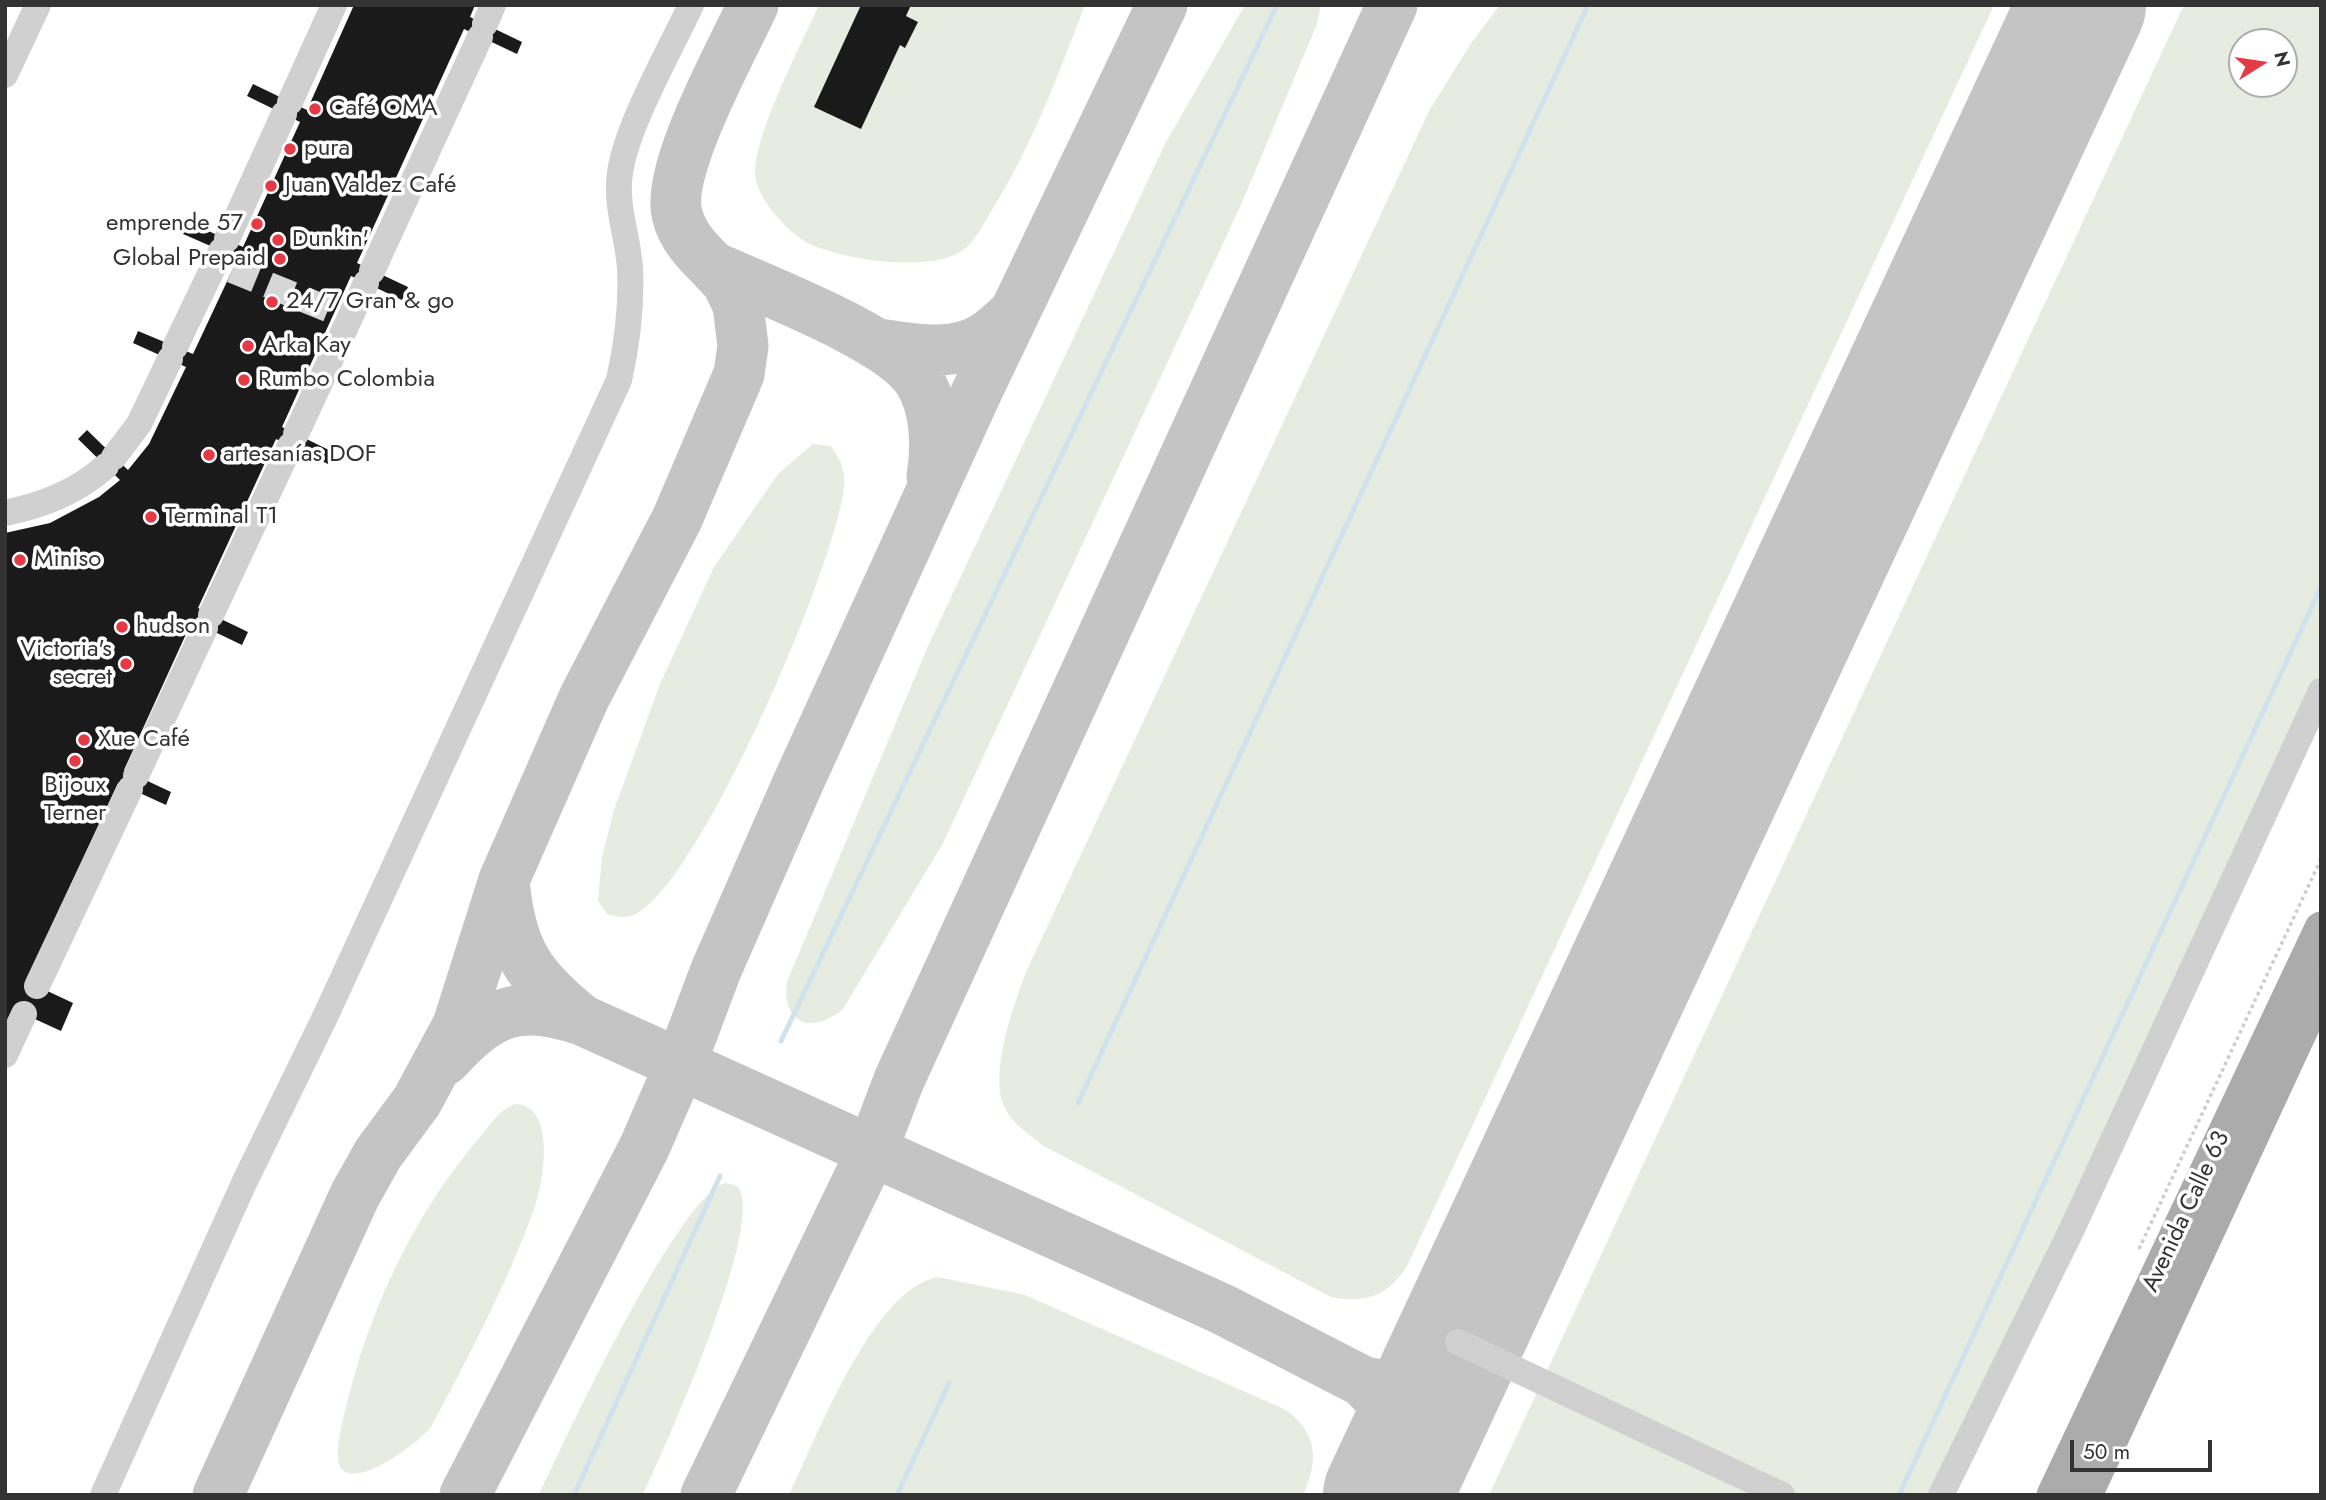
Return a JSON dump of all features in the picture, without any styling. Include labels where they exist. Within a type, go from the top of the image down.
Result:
[{"type":"main road","name":"Avenida Calle 63","points":[[2053,1495],[2321,928]]},
{"type":"main road","name":"Avenida Calle 63","points":[[2086,1495],[2321,988]]},
{"type":"lane","points":[[5,75],[38,5]]},
{"type":"lane","points":[[5,513],[42,504],[72,491],[110,462],[139,424],[224,256],[334,5]]},
{"type":"lane","points":[[103,1495],[244,1183],[326,1017],[619,380],[625,351],[630,276],[619,206],[620,170],[634,129],[691,5]]},
{"type":"lane","points":[[37,986],[293,440],[343,315],[369,277],[486,22]]},
{"type":"lane","points":[[1941,1495],[2071,1231],[2321,691]]},
{"type":"lane","points":[[5,1055],[24,1014]]},
{"type":"lane","points":[[1458,1342],[1782,1495]]},
{"type":"path","points":[[2137,1252],[2321,859]]},
{"type":"shaded area","points":[[819,5],[1085,5],[1044,109],[1007,184],[978,233],[967,247],[953,256],[934,261],[889,262],[823,249],[800,238],[782,223],[761,193],[755,173],[762,136],[780,89]]},
{"type":"shaded area","points":[[1245,5],[1321,5],[1317,24],[1240,207],[942,845],[843,1009],[821,1022],[802,1021],[794,1016],[789,1008],[786,997],[787,982],[928,646],[1166,142]]},
{"type":"shaded area","points":[[1500,5],[1994,5],[1408,1264],[1393,1283],[1376,1295],[1344,1299],[1331,1297],[1042,1145],[1016,1123],[1004,1106],[999,1076],[1001,1058],[1026,972],[1430,109],[1472,42]]},
{"type":"shaded area","points":[[2184,5],[2321,5],[2321,673],[2050,1253],[1933,1495],[1489,1495]]},
{"type":"shaded area","points":[[813,444],[831,446],[841,464],[844,486],[836,525],[818,580],[763,714],[697,841],[665,887],[634,915],[622,917],[607,914],[598,901],[602,857],[614,810],[660,684],[714,567],[778,474]]},
{"type":"shaded area","points":[[516,1104],[529,1108],[537,1117],[542,1131],[544,1146],[541,1180],[525,1234],[487,1318],[431,1427],[423,1436],[396,1456],[365,1472],[352,1474],[342,1470],[338,1458],[341,1426],[359,1360],[384,1291],[417,1226],[437,1194],[497,1117]]},
{"type":"shaded area","points":[[726,1183],[737,1186],[743,1207],[739,1242],[710,1336],[643,1495],[539,1495],[624,1323],[653,1272],[681,1228],[706,1197]]},
{"type":"shaded area","points":[[938,1277],[1025,1295],[1284,1409],[1304,1427],[1312,1448],[1312,1470],[1303,1495],[789,1495],[831,1404],[869,1336],[891,1308],[914,1287]]},
{"type":"building","name":"Terminal T1","points":[[354,5],[475,5],[470,17],[522,42],[517,54],[464,29],[357,263],[408,287],[402,300],[351,276],[282,427],[333,452],[328,464],[276,439],[198,608],[248,632],[242,645],[192,621],[124,770],[171,792],[166,805],[118,783],[26,981],[73,1003],[61,1031],[13,1009],[5,1027],[5,533],[50,523],[99,497],[120,480],[78,439],[87,430],[128,470],[149,444],[186,367],[133,343],[138,331],[193,354],[238,258],[183,234],[189,222],[243,247],[300,122],[247,96],[253,84],[307,110]]},
{"type":"building","points":[[861,5],[911,5],[906,16],[918,22],[905,48],[900,45],[861,129],[814,107]]},
{"type":"waterway","points":[[781,1041],[1277,5]]},
{"type":"waterway","points":[[1078,1103],[1588,5]]},
{"type":"waterway","points":[[1899,1495],[2321,587]]},
{"type":"waterway","points":[[574,1495],[720,1176]]},
{"type":"waterway","points":[[897,1495],[949,1383]]},
{"type":"taxiway","points":[[753,5],[703,110],[681,168],[676,194],[679,222],[691,243],[712,266],[823,315],[881,347],[903,363],[918,379],[932,414],[935,439],[932,477]]},
{"type":"taxiway","points":[[465,1495],[644,1148],[681,1063],[716,970],[798,783],[978,389],[1162,5]]},
{"type":"taxiway","points":[[706,1495],[872,1151],[899,1080],[1392,5]]},
{"type":"taxiway","points":[[218,1495],[355,1195],[378,1154],[417,1101],[458,1025],[504,880],[584,698],[677,519],[739,374],[743,346],[738,305],[727,282],[712,266]]},
{"type":"taxiway","points":[[879,344],[933,350],[959,348],[984,338],[1014,313]]},
{"type":"taxiway","points":[[504,880],[511,925],[525,960],[548,989],[582,1020],[1222,1309],[1362,1381],[1386,1405],[1399,1461],[1395,1477]]},
{"type":"taxiway","points":[[445,1060],[477,1030],[507,1013],[541,1010],[585,1021]]},
{"type":"taxiway","points":[[1362,1381],[1388,1386],[1411,1384],[1432,1374],[1451,1357]]},
{"type":"runway","points":[[1387,1495],[2082,5]]},
{"type":"tunnel","points":[[232,270],[335,312]]},
{"type":"place","name":"Café OMA","points":[[315,109]]},
{"type":"place","name":"pura","points":[[290,149]]},
{"type":"place","name":"Juan Valdez Café","points":[[271,186]]},
{"type":"place","name":"emprende 57","points":[[257,224]]},
{"type":"place","name":"Dunkin'","points":[[278,240]]},
{"type":"place","name":"Global Prepaid","points":[[280,259]]},
{"type":"place","name":"24/7 Gran & go","points":[[272,302]]},
{"type":"place","name":"Arka Kay","points":[[248,346]]},
{"type":"place","name":"Rumbo Colombia","points":[[244,380]]},
{"type":"place","name":"artesanías DOF","points":[[209,455]]},
{"type":"place","name":"Terminal T1","points":[[151,517]]},
{"type":"place","name":"Miniso","points":[[20,560]]},
{"type":"place","name":"hudson","points":[[122,627]]},
{"type":"place","name":"Victoria's secret","points":[[126,664]]},
{"type":"place","name":"Xue Café","points":[[84,740]]},
{"type":"place","name":"Bijoux Terner","points":[[75,761]]}]
